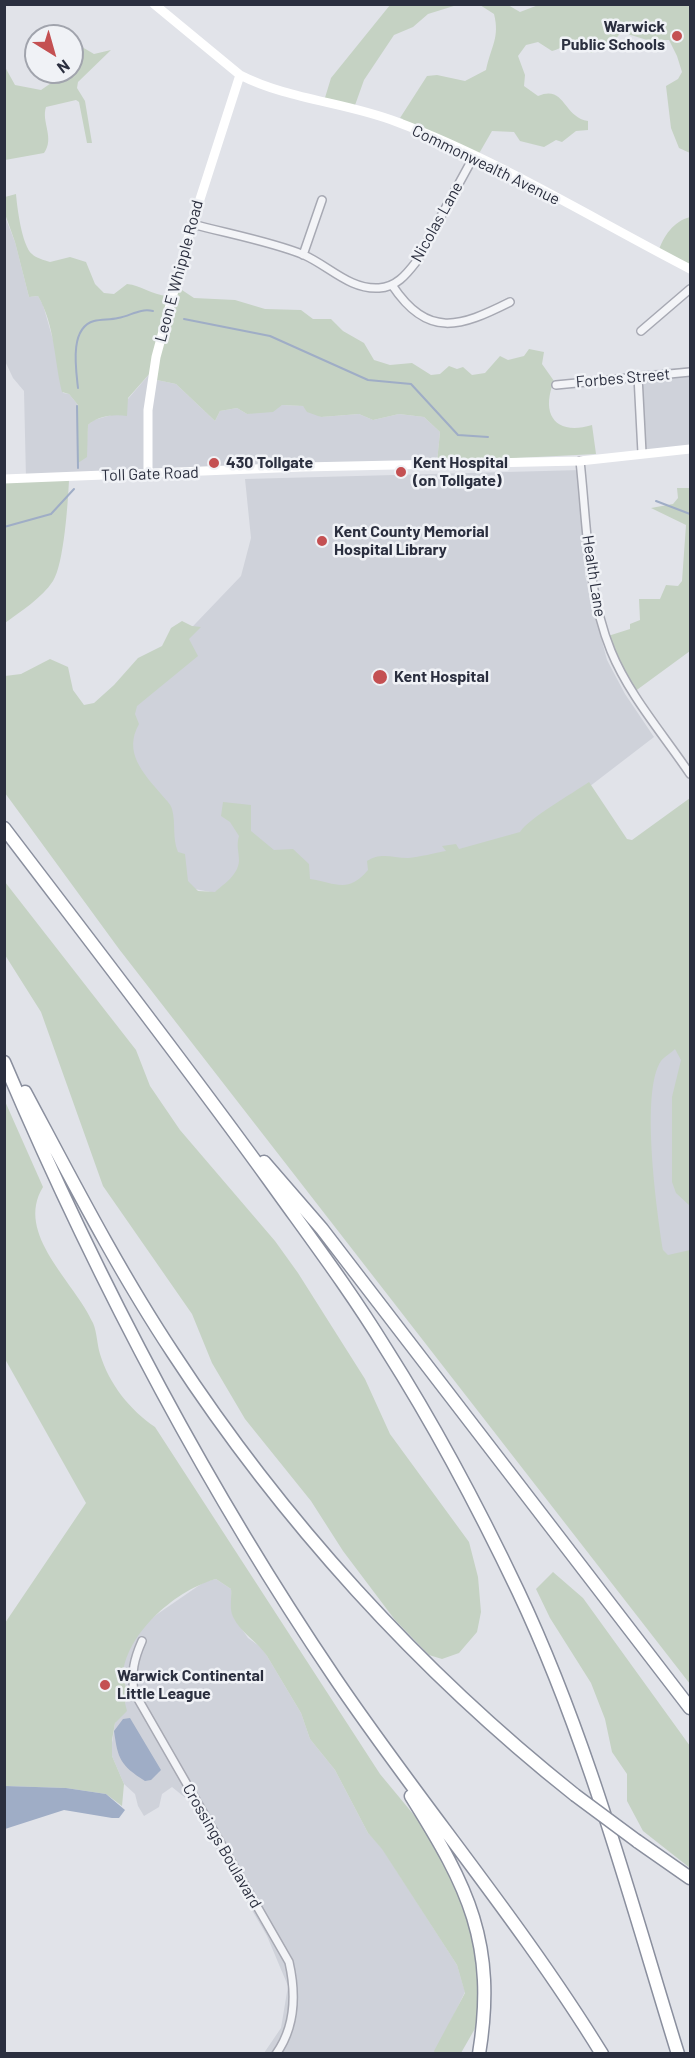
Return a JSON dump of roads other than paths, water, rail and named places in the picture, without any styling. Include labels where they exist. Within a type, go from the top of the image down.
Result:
[{"type":"highway","points":[[4,828],[218,1109],[376,1333],[419,1403],[491,1535],[529,1616],[576,1736],[621,1870],[678,2054]]},
{"type":"highway","points":[[4,1054],[136,1294],[207,1404],[262,1478],[340,1572],[425,1661],[492,1725],[575,1794],[690,1878]]},
{"type":"highway","points":[[4,1062],[87,1250],[168,1407],[256,1559],[444,1849],[466,1895],[476,1928],[483,1966],[484,2005],[479,2054]]},
{"type":"highway","points":[[218,1109],[322,1228],[690,1708]]},
{"type":"highway","points":[[354,1707],[538,1956],[602,2054]]},
{"type":"street","name":"Commonwealth Avenue","points":[[154,4],[240,75],[273,90],[351,107],[396,121],[474,156],[690,269]]},
{"type":"street","name":"Leon E Whipple Road","points":[[148,474],[148,410],[156,357],[192,224],[240,75]]},
{"type":"street","name":"Nicolas Lane","points":[[392,285],[405,276],[416,262],[474,156]]},
{"type":"street","points":[[303,255],[322,200]]},
{"type":"street","points":[[192,224],[303,255],[349,282],[364,287],[392,285],[401,298],[432,322],[442,325],[493,311],[510,302]]},
{"type":"street","points":[[641,331],[690,289]]},
{"type":"street","name":"Forbes Street","points":[[556,385],[690,372]]},
{"type":"street","points":[[638,376],[642,453]]},
{"type":"street","name":"Toll Gate Road","points":[[4,479],[580,461],[690,450]]},
{"type":"street","name":"Health Lane","points":[[580,461],[595,598],[611,651],[625,679],[690,774]]},
{"type":"street","name":"Crossings Boulavard","points":[[142,1641],[135,1658],[132,1676],[134,1692],[289,1962],[294,1986],[293,2006],[289,2027],[276,2054]]},
{"type":"water","points":[[130,1718],[161,1770],[151,1780],[145,1781],[130,1770],[119,1755],[114,1731],[123,1719]]},
{"type":"water","points":[[5,1786],[66,1788],[106,1794],[125,1810],[119,1818],[112,1818],[64,1810],[5,1829]]},
{"type":"waterway","points":[[78,388],[77,340],[86,325],[94,321],[118,318],[139,311],[153,311]]},
{"type":"waterway","points":[[184,319],[270,336],[368,380],[411,384],[458,435],[488,437]]},
{"type":"waterway","points":[[77,406],[78,468]]},
{"type":"waterway","points":[[4,527],[51,514],[74,489]]},
{"type":"waterway","points":[[656,501],[690,514]]},
{"type":"place","name":"Warwick Public Schools","points":[[677,36]]},
{"type":"place","name":"430 Tollgate","points":[[214,463]]},
{"type":"place","name":"Kent Hospital (on Tollgate)","points":[[401,472]]},
{"type":"place","name":"Kent County Memorial Hospital Library","points":[[322,541]]},
{"type":"place","name":"Kent Hospital","points":[[380,677]]},
{"type":"place","name":"Warwick Continental Little League","points":[[105,1685]]}]
